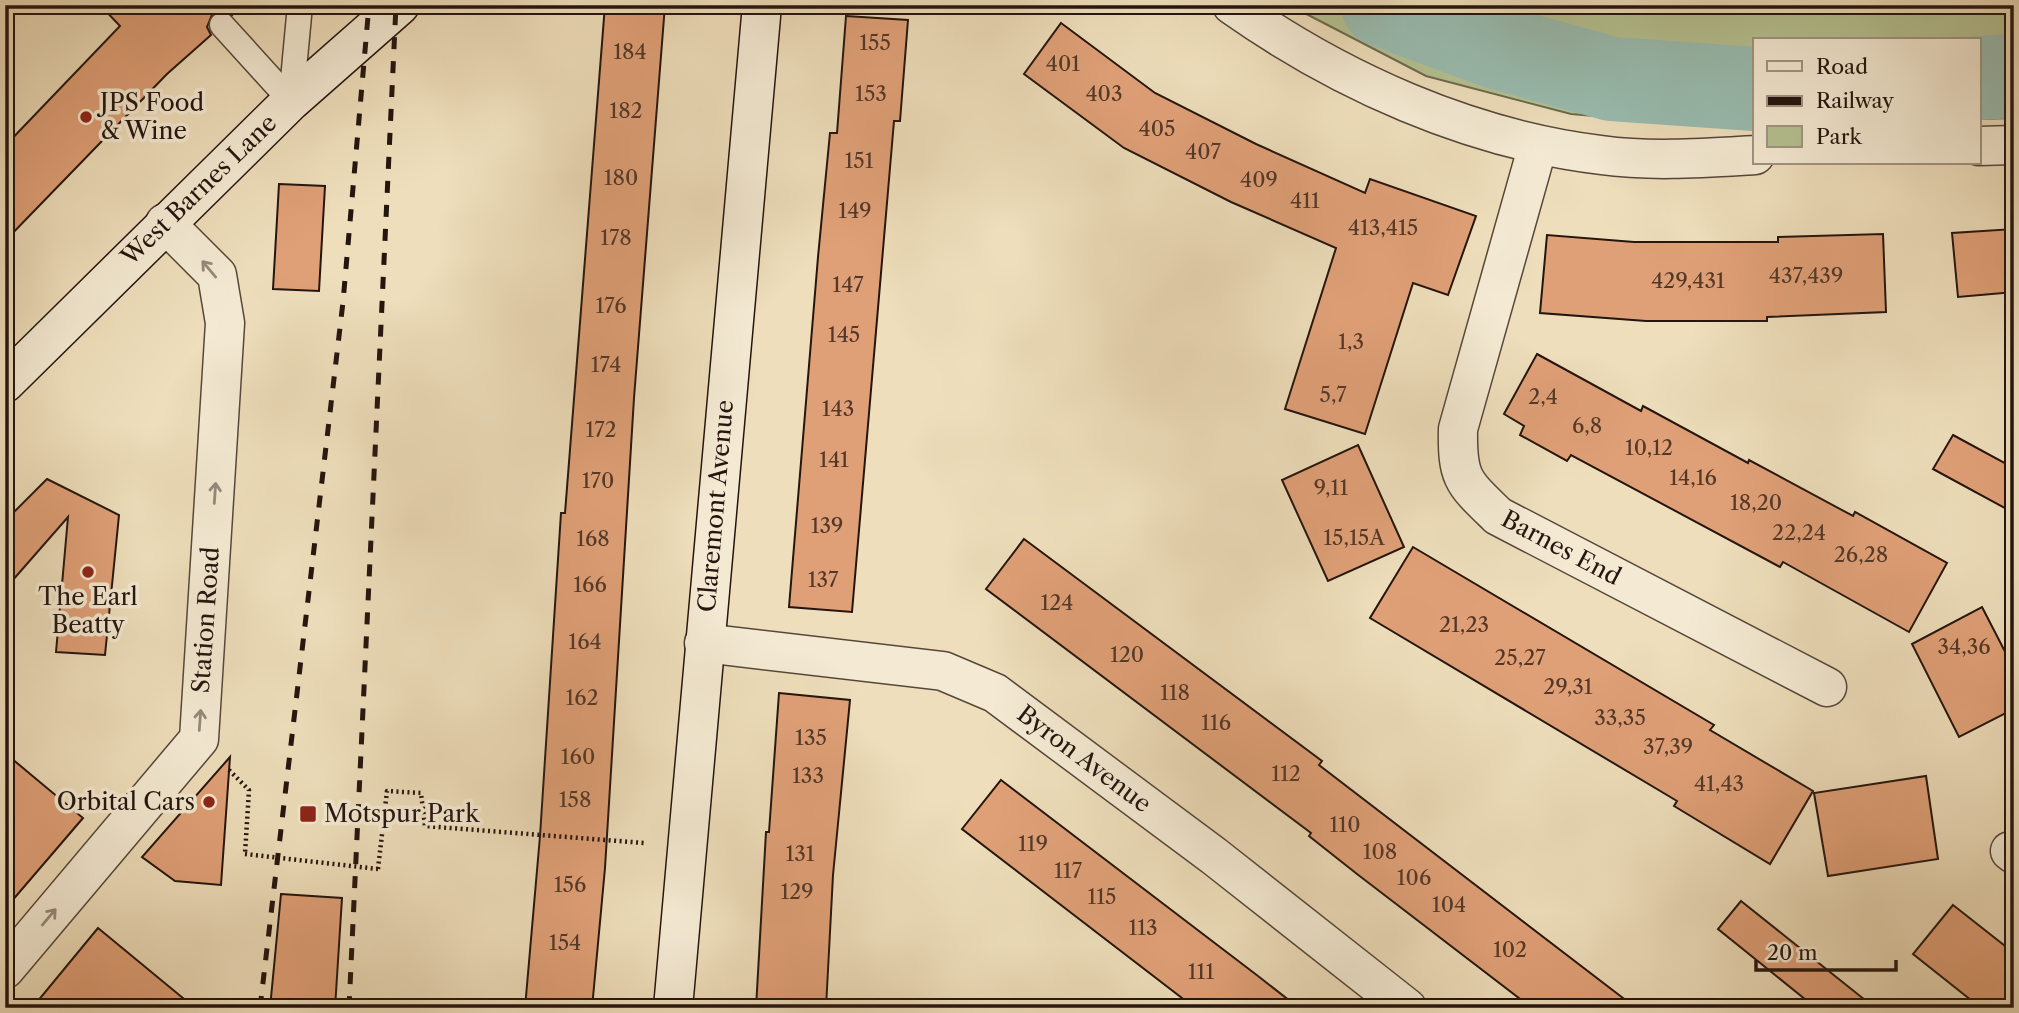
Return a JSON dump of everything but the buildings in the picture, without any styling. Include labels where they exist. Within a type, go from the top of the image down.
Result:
[{"type":"street","name":"West Barnes Lane","points":[[5,383],[291,101],[400,5]]},
{"type":"street","name":"Claremont Avenue","points":[[673,1008],[762,5]]},
{"type":"street","points":[[1232,5],[1342,74],[1447,118],[1538,145],[1602,156],[1664,160],[1753,155]]},
{"type":"street","name":"Barnes End","points":[[1538,145],[1458,429],[1457,464],[1470,489],[1498,516],[1827,687]]},
{"type":"street","points":[[1980,146],[2014,145]]},
{"type":"street","name":"Station Road","points":[[5,969],[199,739],[225,323],[217,275],[165,223]]},
{"type":"street","name":"Byron Avenue","points":[[704,643],[943,671],[995,693],[1214,856],[1408,1008]]},
{"type":"lane","points":[[291,101],[300,5]]},
{"type":"lane","points":[[222,25],[291,101]]},
{"type":"path","points":[[249,790],[245,854],[378,870],[387,791],[421,793],[425,826],[687,847]]},
{"type":"green space","points":[[1289,5],[2014,5],[2014,118],[1980,119],[1980,38],[1753,38],[1753,125],[1711,126],[1571,114],[1426,76]]},
{"type":"waterway","points":[[1383,5],[1496,47],[1612,79],[1753,89]]},
{"type":"waterway","points":[[1980,78],[2014,76]]},
{"type":"railway","points":[[260,1008],[343,302],[369,5]]},
{"type":"railway","points":[[349,1008],[396,5]]},
{"type":"place","name":"JPS Food & Wine","points":[[86,117]]},
{"type":"place","name":"The Earl Beatty","points":[[88,572]]},
{"type":"place","name":"Orbital Cars","points":[[209,802]]},
{"type":"place","name":"Motspur Park","points":[[308,814]]}]
